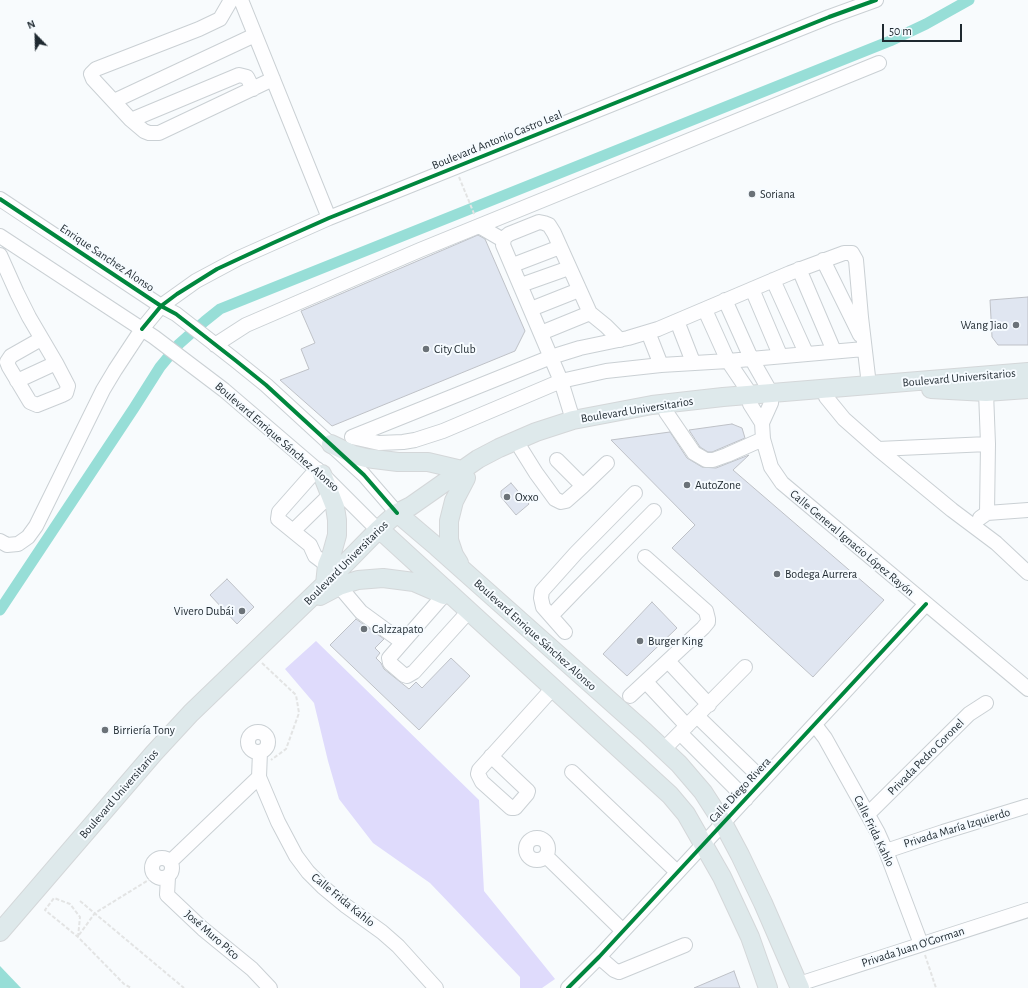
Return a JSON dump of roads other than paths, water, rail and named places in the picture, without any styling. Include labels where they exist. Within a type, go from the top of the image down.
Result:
[{"type":"main road","name":"Boulevard Universitarios","points":[[771,398],[826,397],[1028,372]]},
{"type":"main road","name":"Boulevard Universitarios","points":[[46,881],[186,721],[327,589],[382,533],[401,517],[411,506],[464,474],[499,448],[536,432],[573,420],[652,405],[750,400],[869,385],[924,385],[986,392],[1028,389]]},
{"type":"main road","name":"Boulevard Universitarios","points":[[464,474],[521,448],[577,429],[604,422],[750,400]]},
{"type":"main road","points":[[328,442],[354,455],[366,458],[398,462],[428,462],[464,474],[454,501],[448,531],[449,540],[454,555],[468,575]]},
{"type":"main road","points":[[320,472],[334,491],[337,520],[337,535],[327,565],[327,589],[358,580],[383,578],[414,582],[449,596]]},
{"type":"main road","name":"Boulevard Enrique Sánchez Alonso","points":[[401,517],[664,750],[703,792],[723,823],[740,855],[800,986]]},
{"type":"main road","name":"Boulevard Enrique Sánchez Alonso","points":[[382,533],[449,596],[469,611],[670,795],[686,814],[722,877],[750,937],[768,988]]},
{"type":"main road","name":"Boulevard Universitarios","points":[[46,881],[154,753],[191,713],[327,589]]},
{"type":"main road","points":[[0,932],[46,881]]},
{"type":"main road","points":[[0,940],[46,881]]},
{"type":"street","points":[[231,0],[220,19],[212,24],[96,69],[92,74],[93,79],[131,120],[144,131],[149,133],[159,133],[273,79]]},
{"type":"street","points":[[241,0],[329,218]]},
{"type":"street","name":"Boulevard Antonio Castro Leal","points":[[0,541],[7,545],[18,544],[28,537],[36,526],[103,390],[115,370],[148,333],[161,306],[217,269],[329,218],[829,17],[876,0]]},
{"type":"street","points":[[114,101],[255,35]]},
{"type":"street","points":[[215,345],[246,325],[477,221],[879,63]]},
{"type":"street","points":[[131,120],[239,75],[247,78],[253,89]]},
{"type":"street","points":[[0,192],[64,236],[65,242]]},
{"type":"street","name":"Enrique Sanchez Alonso","points":[[0,199],[161,306],[176,314],[201,334]]},
{"type":"street","points":[[477,221],[503,240]]},
{"type":"street","points":[[573,420],[561,381],[503,245],[503,240],[509,234],[541,222],[547,224],[552,229],[590,313],[620,340]]},
{"type":"street","points":[[0,236],[148,333]]},
{"type":"street","points":[[513,266],[560,247]]},
{"type":"street","points":[[328,442],[352,437],[551,357],[580,348],[620,340],[648,332],[705,310],[799,269],[844,252],[852,253],[855,257],[869,385]]},
{"type":"street","points":[[0,255],[17,293],[68,386],[66,392],[62,395],[40,405],[30,402],[9,367],[8,358],[41,339]]},
{"type":"street","points":[[824,260],[864,346]]},
{"type":"street","points":[[521,285],[569,268]]},
{"type":"street","points":[[799,269],[834,351]]},
{"type":"street","points":[[773,280],[806,353]]},
{"type":"street","points":[[752,289],[780,355]]},
{"type":"street","points":[[531,309],[579,290]]},
{"type":"street","points":[[725,300],[771,398],[762,423]]},
{"type":"street","points":[[705,310],[728,361],[762,423]]},
{"type":"street","points":[[541,333],[590,313]]},
{"type":"street","points":[[677,321],[693,362]]},
{"type":"street","points":[[648,332],[661,365]]},
{"type":"street","name":"Boulevard Enrique Sánchez Alonso","points":[[148,333],[181,356],[224,390],[320,472]]},
{"type":"street","name":"Boulevard Enrique Sánchez Alonso","points":[[201,334],[266,385],[364,475],[401,517]]},
{"type":"street","points":[[352,437],[379,443],[414,440],[443,431],[561,381],[606,371],[693,362],[728,361],[834,351],[864,346]]},
{"type":"street","points":[[18,381],[56,363]]},
{"type":"street","points":[[986,392],[988,444],[987,514]]},
{"type":"street","points":[[826,397],[844,419],[878,450],[996,543],[1028,573]]},
{"type":"street","points":[[666,412],[694,453],[706,460],[713,460],[727,455],[763,439]]},
{"type":"street","name":"Calle General Ignacio López Rayón","points":[[762,423],[763,439],[772,467],[782,483],[1028,690]]},
{"type":"street","points":[[878,450],[988,444]]},
{"type":"street","points":[[521,448],[536,473],[555,499],[561,502],[566,501],[607,463]]},
{"type":"street","points":[[557,460],[583,486]]},
{"type":"street","points":[[320,472],[279,512],[278,519],[310,545],[315,556],[327,565]]},
{"type":"street","points":[[293,531],[334,491]]},
{"type":"street","name":"Boulevard Enrique Sánchez Alonso","points":[[334,491],[382,533]]},
{"type":"street","points":[[565,632],[551,616],[542,602],[541,594],[545,587],[634,493]]},
{"type":"street","points":[[970,524],[987,514],[1028,510]]},
{"type":"street","points":[[551,616],[654,511]]},
{"type":"street","points":[[630,696],[708,622],[706,611],[645,557]]},
{"type":"street","points":[[327,589],[402,642]]},
{"type":"street","points":[[449,596],[402,642],[390,656],[389,661],[404,675],[407,676],[414,672],[469,611]]},
{"type":"street","name":"Calle Diego Rivera","points":[[568,988],[599,957],[926,604]]},
{"type":"street","points":[[668,661],[709,704]]},
{"type":"street","points":[[664,750],[744,667]]},
{"type":"street","points":[[646,682],[688,725],[746,799]]},
{"type":"street","points":[[491,756],[552,688]]},
{"type":"street","name":"Privada Pedro Coronel","points":[[868,814],[969,714],[986,703]]},
{"type":"street","points":[[688,725],[763,780]]},
{"type":"street","name":"Calle Frida Kahlo","points":[[815,725],[825,738],[868,814],[886,851],[921,944]]},
{"type":"street","name":"Calle Frida Kahlo","points":[[260,752],[259,772],[268,800],[287,842],[296,856],[308,872],[323,886],[346,906],[382,932],[398,946],[436,988]]},
{"type":"street","name":"José Muro Pico","points":[[259,772],[170,862],[172,868],[162,876],[167,895],[203,929],[252,969],[270,988]]},
{"type":"street","points":[[572,772],[677,872]]},
{"type":"street","name":"Privada María Izquierdo","points":[[886,851],[1028,806]]},
{"type":"street","points":[[546,856],[623,931]]},
{"type":"street","name":"Privada Juan O'Gorman","points":[[800,986],[921,944],[1028,910]]},
{"type":"street","points":[[599,957],[614,970],[619,972],[686,945]]},
{"type":"water","points":[[0,966],[21,988],[0,988]]},
{"type":"waterway","points":[[0,610],[160,367],[179,344],[220,309],[890,41],[926,24],[969,0]]},
{"type":"place","name":"Soriana","points":[[752,194]]},
{"type":"place","name":"Wang Jiao","points":[[1016,325]]},
{"type":"place","name":"City Club","points":[[426,349]]},
{"type":"place","name":"AutoZone","points":[[687,485]]},
{"type":"place","name":"Oxxo","points":[[507,497]]},
{"type":"place","name":"Bodega Aurrera","points":[[777,574]]},
{"type":"place","name":"Vivero Dubái","points":[[242,611]]},
{"type":"place","name":"Calzzapato","points":[[364,629]]},
{"type":"place","name":"Burger King","points":[[640,641]]},
{"type":"place","name":"Birriería Tony","points":[[105,730]]}]
